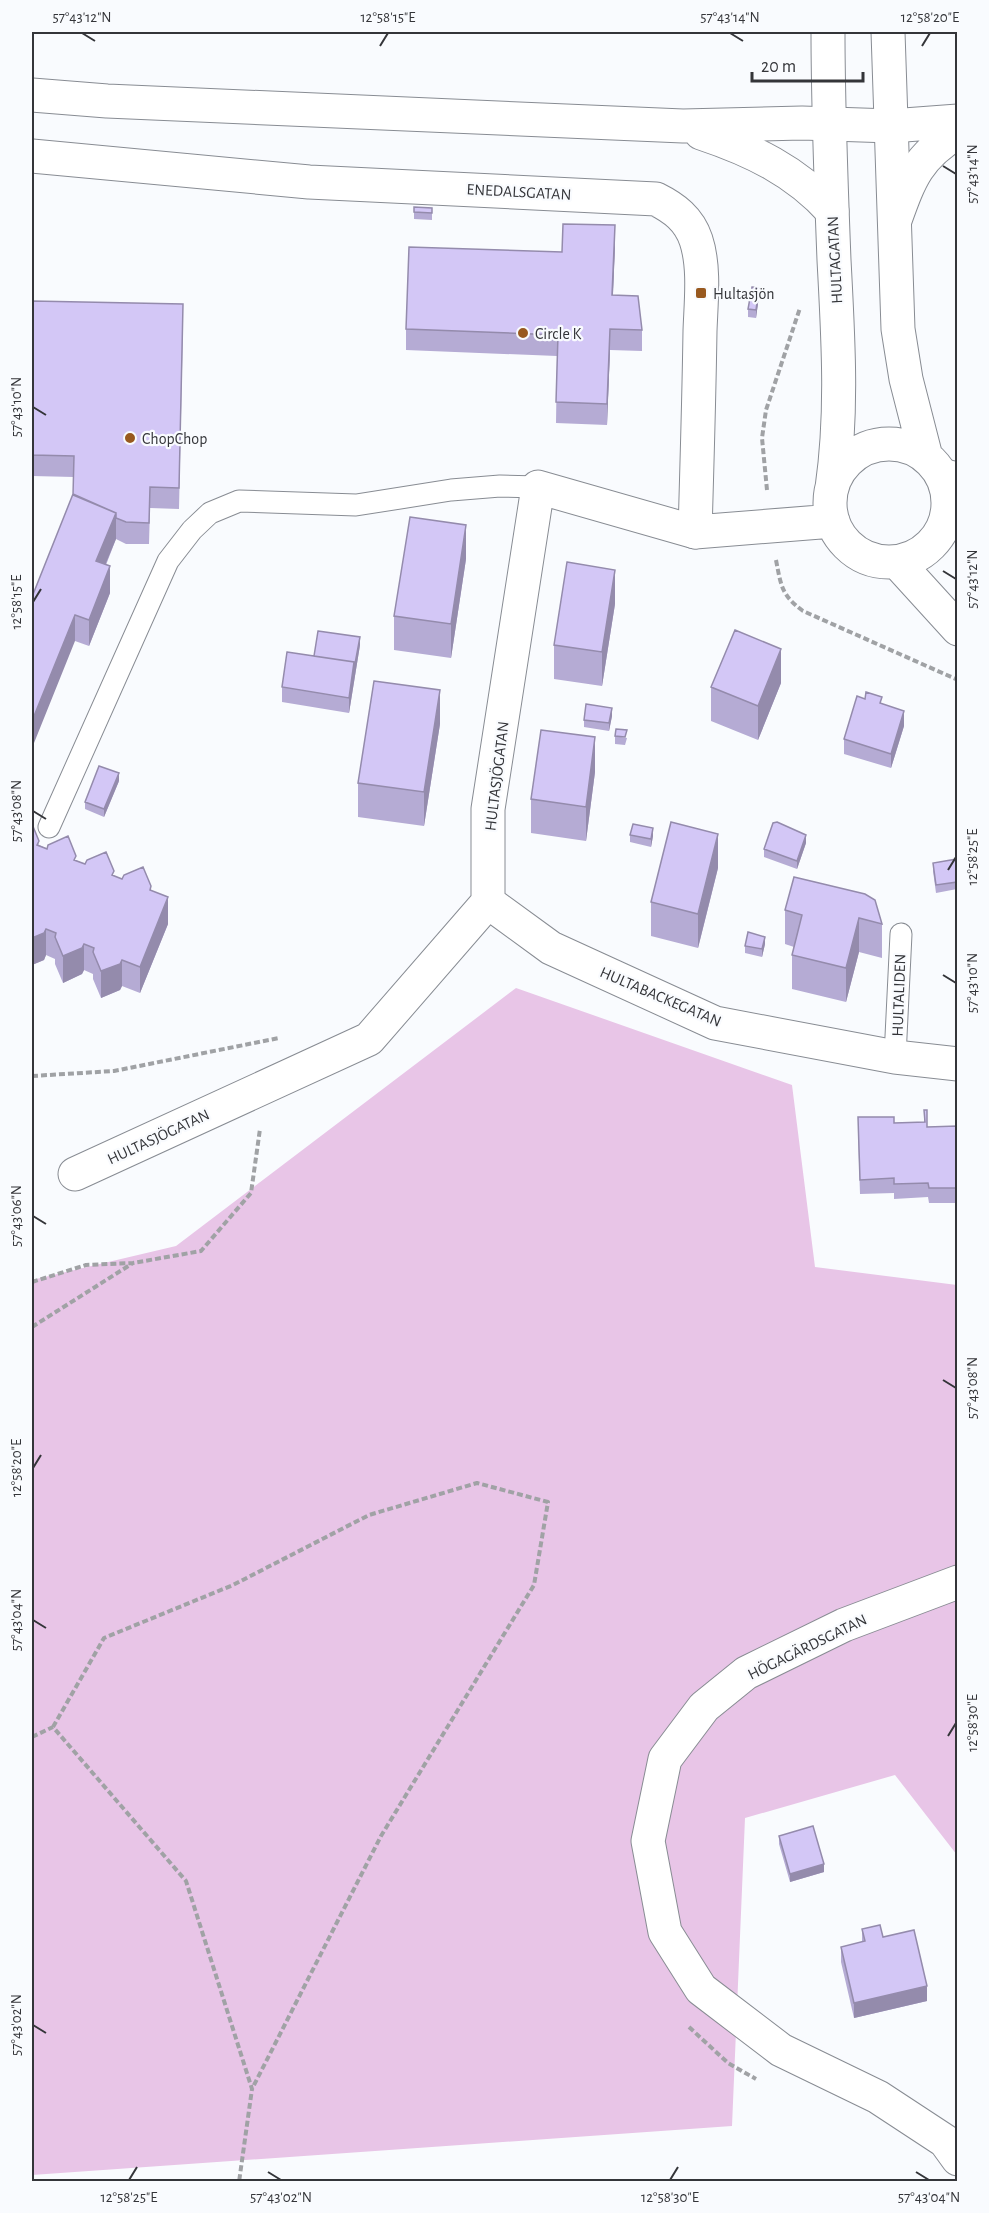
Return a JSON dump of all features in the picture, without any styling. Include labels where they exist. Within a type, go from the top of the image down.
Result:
[{"type":"main road","name":"HULTAGATAN","points":[[828,32],[828,125],[840,377],[838,447],[830,507],[833,521]]},
{"type":"main road","points":[[538,487],[695,532],[833,521],[845,542],[860,555],[878,561],[897,562],[917,556],[951,525],[948,495],[940,466],[906,379],[898,329],[888,32]]},
{"type":"main road","points":[[32,95],[107,101],[683,126],[802,123],[891,126],[957,121]]},
{"type":"main road","points":[[683,126],[740,146],[786,170],[815,192],[832,211]]},
{"type":"main road","points":[[895,220],[908,183],[921,160],[939,143],[957,132]]},
{"type":"main road","name":"ENEDALSGATAN","points":[[32,156],[309,182],[656,199],[671,207],[690,226],[699,250],[700,363],[695,532]]},
{"type":"main road","points":[[832,488],[840,470],[854,456],[871,447],[890,444],[909,448],[940,466]]},
{"type":"main road","name":"HULTASJÖGATAN","points":[[75,1174],[369,1039],[488,902],[488,809],[538,487]]},
{"type":"main road","points":[[897,562],[957,629]]},
{"type":"main road","name":"HULTABACKEGATAN","points":[[488,902],[550,948],[715,1023],[896,1057],[957,1064]]},
{"type":"main road","name":"HÖGAGÄRDSGATAN","points":[[957,1582],[844,1625],[756,1668],[704,1707],[665,1759],[648,1841],[665,1932],[701,1989],[781,2050],[878,2097],[945,2141],[957,2159]]},
{"type":"lane","points":[[49,827],[168,561],[192,530],[210,513],[239,501],[356,505],[451,490],[501,486],[538,487]]},
{"type":"lane","name":"HULTALIDEN","points":[[896,1057],[901,934]]},
{"type":"path","points":[[800,299],[766,410],[762,438],[770,527],[782,589],[788,601],[803,611],[957,680]]},
{"type":"path","points":[[32,1076],[114,1071],[284,1037]]},
{"type":"path","points":[[32,1282],[86,1265],[133,1263],[201,1251],[250,1192],[262,1118],[259,1089]]},
{"type":"path","points":[[32,1327],[133,1263]]},
{"type":"path","points":[[32,1737],[52,1727],[104,1638],[233,1585],[369,1515],[477,1483],[548,1502],[534,1585],[381,1836],[252,2089],[239,2181]]},
{"type":"path","points":[[52,1727],[186,1881],[252,2089]]},
{"type":"path","points":[[688,2027],[728,2063],[758,2080]]},
{"type":"shaded area","points":[[516,988],[792,1085],[815,1267],[957,1285],[957,1855],[895,1775],[745,1818],[732,2126],[32,2175],[32,1280],[176,1246]]},
{"type":"building","points":[[414,207],[432,208],[432,213],[414,212]]},
{"type":"building","name":"Circle K","points":[[563,224],[615,225],[612,295],[638,296],[642,330],[610,329],[607,404],[556,402],[558,335],[406,329],[409,247],[562,252]]},
{"type":"building","points":[[752,287],[759,288],[756,310],[748,309]]},
{"type":"building","points":[[32,301],[183,304],[179,488],[150,487],[149,523],[126,522],[116,518],[116,513],[73,495],[74,456],[32,455]]},
{"type":"building","points":[[73,494],[116,513],[96,561],[110,566],[89,620],[75,615],[32,721],[32,597]]},
{"type":"building","points":[[410,517],[466,525],[451,624],[394,616]]},
{"type":"building","points":[[567,562],[615,570],[602,652],[554,645]]},
{"type":"building","points":[[735,630],[781,649],[758,706],[711,687]]},
{"type":"building","points":[[318,631],[360,637],[354,669],[354,662],[314,656]]},
{"type":"building","points":[[287,652],[354,662],[349,698],[282,687]]},
{"type":"building","points":[[374,681],[440,690],[424,792],[358,783]]},
{"type":"building","points":[[866,692],[882,697],[880,703],[904,711],[891,754],[844,739],[857,696],[865,699]]},
{"type":"building","points":[[586,704],[612,708],[609,723],[584,720]]},
{"type":"building","points":[[616,729],[627,730],[625,737],[615,736]]},
{"type":"building","points":[[541,730],[595,737],[586,807],[531,799]]},
{"type":"building","points":[[99,766],[119,773],[104,809],[85,802]]},
{"type":"building","points":[[671,822],[718,834],[698,914],[651,902]]},
{"type":"building","points":[[777,822],[806,835],[797,861],[764,849],[773,823]]},
{"type":"building","points":[[32,824],[39,841],[37,845],[47,849],[48,845],[68,836],[76,856],[74,860],[85,864],[87,860],[106,852],[114,871],[112,875],[122,879],[124,875],[143,867],[151,886],[150,890],[168,897],[140,967],[122,960],[120,964],[101,971],[93,952],[94,948],[84,944],[82,948],[63,956],[55,937],[56,933],[46,929],[44,933],[32,938]]},
{"type":"building","points":[[633,824],[653,828],[651,839],[630,835]]},
{"type":"building","points":[[957,859],[957,882],[936,885],[933,863]]},
{"type":"building","points":[[794,877],[865,894],[875,900],[882,924],[859,918],[846,968],[792,955],[802,915],[785,910]]},
{"type":"building","points":[[748,932],[765,937],[762,949],[745,946]]},
{"type":"building","points":[[924,1110],[927,1110],[927,1127],[957,1126],[957,1188],[929,1188],[928,1183],[894,1184],[894,1178],[860,1180],[858,1117],[894,1117],[894,1123],[925,1122]]},
{"type":"building","points":[[813,1826],[824,1864],[790,1874],[779,1836]]},
{"type":"building","points":[[880,1925],[883,1937],[914,1930],[927,1986],[854,2003],[841,1947],[865,1941],[862,1929]]},
{"type":"place","name":"Hultasjön","points":[[701,293]]},
{"type":"place","name":"Circle K","points":[[523,333]]},
{"type":"place","name":"ChopChop","points":[[130,438]]}]
